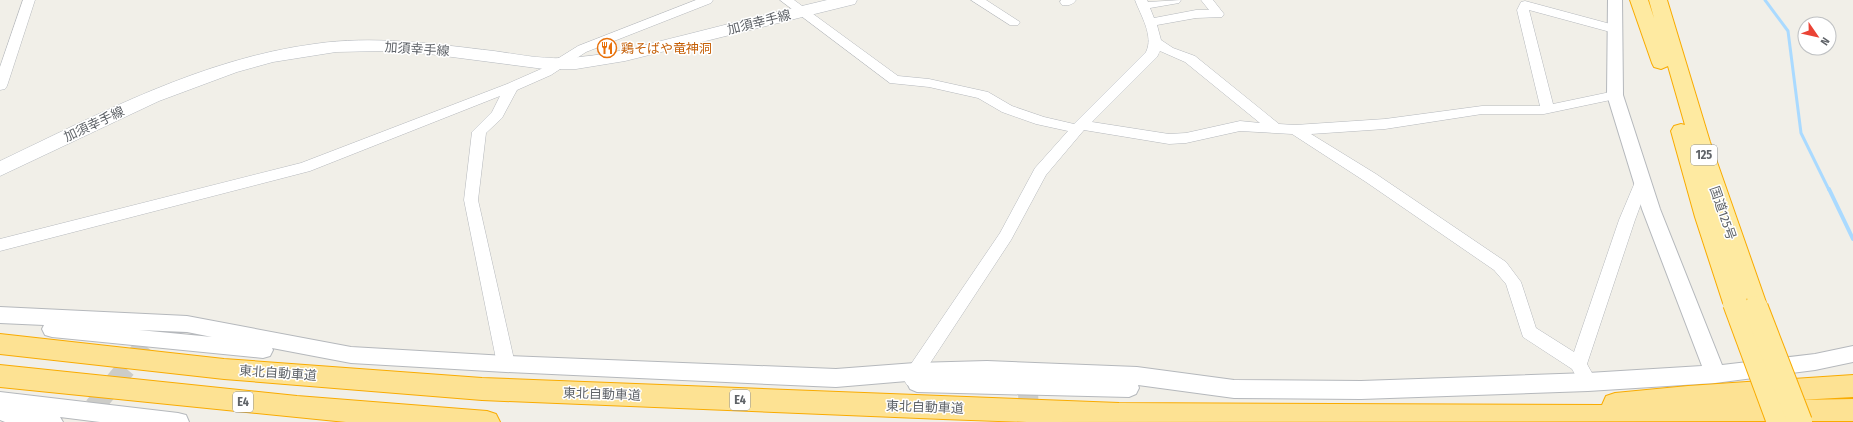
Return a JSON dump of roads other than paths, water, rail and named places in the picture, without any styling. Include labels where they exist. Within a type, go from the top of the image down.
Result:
[{"type":"highway","name":"国道125号","points":[[1639,0],[1655,42],[1706,217],[1745,306],[1800,422]]},
{"type":"highway","name":"国道125号","points":[[1658,0],[1702,149],[1745,306],[1779,422]]},
{"type":"highway","name":"東北自動車道","points":[[0,344],[224,369],[490,389],[1119,414],[1641,416],[1853,410]]},
{"type":"highway","name":"E4","points":[[0,376],[297,408],[488,422]]},
{"type":"highway","points":[[1483,416],[1688,397],[1853,386]]},
{"type":"main road","name":"加須幸手線","points":[[0,169],[148,99],[199,78],[252,61],[313,49],[353,46],[405,46],[557,64],[590,62],[644,51],[849,0]]},
{"type":"street","points":[[0,86],[29,0]]},
{"type":"street","points":[[0,245],[97,218],[305,168],[512,87],[546,72],[582,49],[707,0]]},
{"type":"street","points":[[786,0],[895,80],[929,83],[967,91],[991,99],[1007,109],[1041,121],[1169,139],[1186,138],[1240,126],[1295,130],[1385,124],[1482,110],[1548,109],[1614,95]]},
{"type":"street","points":[[977,0],[1014,22]]},
{"type":"street","points":[[914,377],[1006,236],[1040,172],[1080,127],[1152,54],[1156,42],[1143,3],[1175,0]]},
{"type":"street","points":[[1150,22],[1196,14],[1218,14],[1207,0]]},
{"type":"street","points":[[1615,0],[1614,95],[1642,182],[1715,374]]},
{"type":"street","points":[[1522,3],[1614,29]]},
{"type":"street","points":[[1522,3],[1548,109]]},
{"type":"street","points":[[1156,42],[1168,51],[1190,59],[1275,128]]},
{"type":"street","points":[[506,364],[471,200],[479,132],[497,115],[512,87]]},
{"type":"street","points":[[1295,130],[1371,178],[1500,266],[1513,282],[1529,332],[1578,364],[1588,382]]},
{"type":"street","points":[[1578,364],[1627,220],[1642,182]]},
{"type":"street","points":[[0,315],[187,324],[351,355]]},
{"type":"street","points":[[0,320],[34,327],[149,341],[506,364],[836,378],[914,377],[987,370],[1123,376],[1234,389]]},
{"type":"street","points":[[914,377],[1028,390],[1361,390],[1588,382],[1715,374],[1814,362],[1853,354]]},
{"type":"street","points":[[0,401],[92,410],[178,422]]},
{"type":"street","points":[[0,412],[52,422]]},
{"type":"waterway","points":[[1765,0],[1788,31],[1801,133],[1829,190]]},
{"type":"waterway","points":[[1829,189],[1853,239]]},
{"type":"tunnel","points":[[94,407],[147,343]]},
{"type":"tunnel","points":[[1028,394],[1030,422]]},
{"type":"place","name":"鶏そばや竜神洞","points":[[607,48]]}]
